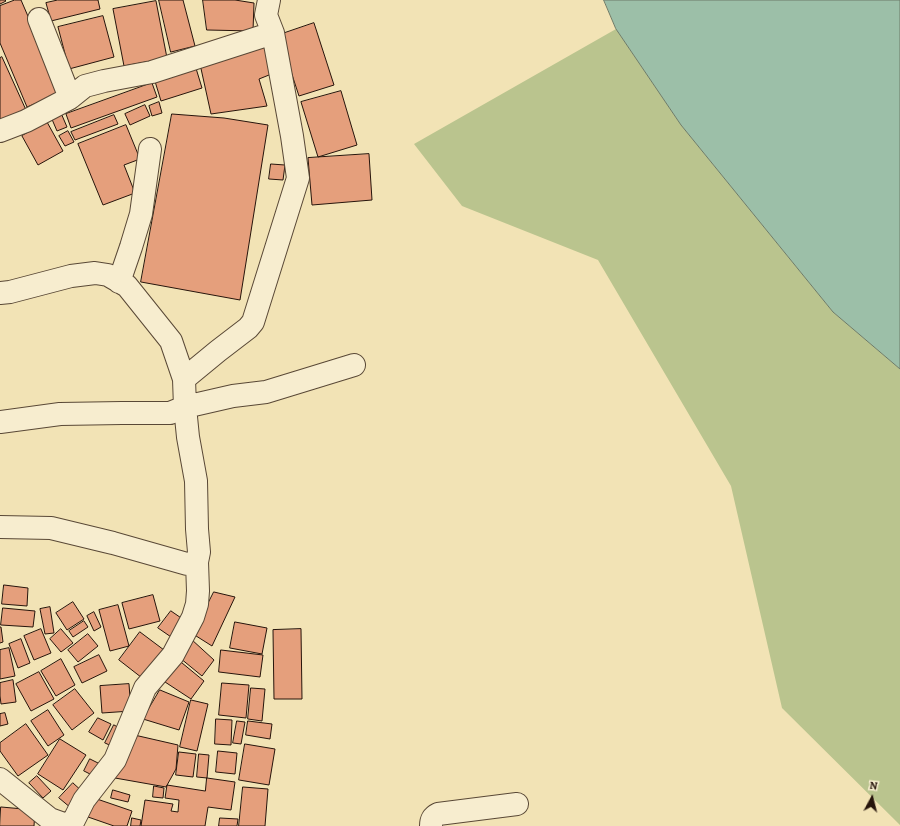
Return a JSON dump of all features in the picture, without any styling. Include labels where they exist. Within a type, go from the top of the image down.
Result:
[{"type":"street","points":[[184,380],[248,328],[253,322],[298,178],[292,136],[273,34],[266,15],[269,0]]},
{"type":"street","points":[[39,19],[70,98]]},
{"type":"street","points":[[0,131],[26,121],[70,98],[85,86],[152,72],[273,34]]},
{"type":"street","points":[[119,282],[141,214],[150,149]]},
{"type":"street","points":[[0,293],[10,292],[70,276],[95,273],[108,275],[127,286],[171,341],[184,380],[188,437],[196,481],[199,552],[197,562],[197,604],[193,617],[173,655],[145,688],[115,760],[84,800],[74,820],[67,824],[49,822],[0,779]]},
{"type":"street","points":[[0,422],[60,414],[170,413],[185,407],[233,396],[266,392],[354,365]]},
{"type":"street","points":[[0,527],[51,528],[113,543],[187,564],[197,562]]},
{"type":"street","points":[[430,826],[434,816],[438,814],[517,804]]},
{"type":"shaded area","points":[[604,0],[900,0],[900,369],[833,312],[681,125],[616,29]]},
{"type":"shaded area","points":[[616,29],[681,125],[833,312],[900,369],[900,825],[782,708],[731,486],[598,260],[462,206],[414,144]]},
{"type":"building","points":[[0,0],[5,0],[6,1],[0,4]]},
{"type":"building","points":[[15,0],[21,0],[61,93],[27,107],[0,43],[0,6]]},
{"type":"building","points":[[58,0],[98,0],[100,9],[51,21],[46,3]]},
{"type":"building","points":[[159,0],[183,0],[195,46],[171,52]]},
{"type":"building","points":[[203,0],[235,0],[254,3],[253,31],[207,30]]},
{"type":"building","points":[[156,1],[167,58],[124,66],[113,9]]},
{"type":"building","points":[[103,16],[114,57],[69,69],[58,27]]},
{"type":"building","points":[[314,23],[334,85],[299,96],[279,35]]},
{"type":"building","points":[[266,39],[274,73],[259,79],[267,106],[211,114],[200,64]]},
{"type":"building","points":[[2,57],[26,110],[0,121],[0,58]]},
{"type":"building","points":[[195,65],[202,88],[161,101],[154,78]]},
{"type":"building","points":[[152,83],[157,97],[71,128],[66,114]]},
{"type":"building","points":[[341,91],[357,145],[318,157],[301,102]]},
{"type":"building","points":[[159,102],[162,113],[152,116],[149,106]]},
{"type":"building","points":[[145,105],[150,116],[130,125],[125,114]]},
{"type":"building","points":[[61,113],[67,127],[57,131],[51,117]]},
{"type":"building","points":[[172,114],[224,118],[268,125],[240,300],[141,282]]},
{"type":"building","points":[[114,115],[118,124],[75,140],[71,132]]},
{"type":"building","points":[[47,122],[63,151],[38,165],[22,136]]},
{"type":"building","points":[[126,125],[140,159],[124,165],[135,193],[103,205],[78,144]]},
{"type":"building","points":[[68,131],[74,142],[65,146],[59,136]]},
{"type":"building","points":[[369,154],[372,200],[312,205],[308,158]]},
{"type":"building","points":[[271,164],[285,165],[283,180],[269,179]]},
{"type":"building","points":[[4,585],[28,588],[27,606],[2,604]]},
{"type":"building","points":[[214,592],[235,597],[212,646],[193,634]]},
{"type":"building","points":[[153,595],[160,621],[129,629],[122,603]]},
{"type":"building","points":[[73,602],[84,619],[67,630],[56,613]]},
{"type":"building","points":[[118,605],[129,646],[110,651],[99,610]]},
{"type":"building","points":[[50,607],[54,633],[45,634],[40,609]]},
{"type":"building","points":[[3,608],[35,611],[33,627],[1,625]]},
{"type":"building","points":[[171,611],[187,622],[174,639],[158,628]]},
{"type":"building","points":[[94,612],[101,627],[94,631],[87,616]]},
{"type":"building","points":[[84,621],[88,627],[73,637],[69,631]]},
{"type":"building","points":[[235,622],[267,628],[262,654],[230,648]]},
{"type":"building","points":[[0,627],[3,642],[0,643]]},
{"type":"building","points":[[41,629],[51,653],[34,660],[24,636]]},
{"type":"building","points":[[61,629],[73,643],[61,652],[50,639]]},
{"type":"building","points":[[301,629],[302,699],[274,699],[273,630]]},
{"type":"building","points":[[140,632],[168,653],[146,681],[119,660]]},
{"type":"building","points":[[88,634],[98,646],[78,662],[68,650]]},
{"type":"building","points":[[21,639],[30,663],[18,668],[9,644]]},
{"type":"building","points":[[191,639],[214,660],[202,676],[180,658]]},
{"type":"building","points":[[9,648],[15,676],[0,679],[0,650]]},
{"type":"building","points":[[221,650],[263,655],[260,677],[219,672]]},
{"type":"building","points":[[99,655],[107,671],[82,683],[74,667]]},
{"type":"building","points":[[176,658],[204,681],[191,699],[162,680]]},
{"type":"building","points":[[61,659],[75,685],[56,696],[41,671]]},
{"type":"building","points":[[39,672],[54,699],[31,711],[16,684]]},
{"type":"building","points":[[13,680],[16,702],[1,704],[0,683]]},
{"type":"building","points":[[222,683],[249,685],[246,718],[219,715]]},
{"type":"building","points":[[129,684],[131,711],[102,713],[100,686]]},
{"type":"building","points":[[251,688],[265,689],[262,721],[248,719]]},
{"type":"building","points":[[75,689],[94,713],[72,730],[53,705]]},
{"type":"building","points":[[160,690],[189,702],[179,730],[143,719]]},
{"type":"building","points":[[191,700],[208,704],[197,751],[180,747]]},
{"type":"building","points":[[48,710],[64,735],[48,746],[31,721]]},
{"type":"building","points":[[5,713],[8,724],[0,726],[0,714]]},
{"type":"building","points":[[98,718],[111,724],[103,740],[89,732]]},
{"type":"building","points":[[216,719],[232,720],[231,745],[215,744]]},
{"type":"building","points":[[237,721],[245,722],[241,744],[233,743]]},
{"type":"building","points":[[248,721],[272,724],[270,739],[246,735]]},
{"type":"building","points":[[26,724],[48,755],[18,776],[0,751],[0,743]]},
{"type":"building","points":[[114,725],[125,731],[116,748],[105,743]]},
{"type":"building","points":[[130,734],[178,745],[176,769],[166,787],[115,778]]},
{"type":"building","points":[[60,739],[86,755],[63,790],[38,774]]},
{"type":"building","points":[[245,744],[275,749],[269,785],[239,780]]},
{"type":"building","points":[[218,751],[237,753],[235,774],[216,772]]},
{"type":"building","points":[[179,752],[196,754],[193,777],[176,775]]},
{"type":"building","points":[[199,754],[209,755],[207,778],[197,777]]},
{"type":"building","points":[[90,759],[100,764],[94,776],[84,771]]},
{"type":"building","points":[[37,776],[51,791],[43,798],[29,783]]},
{"type":"building","points":[[207,778],[235,782],[231,810],[208,807],[205,826],[141,826],[145,800],[173,804],[171,811],[178,812],[179,800],[165,798],[167,785],[205,791]]},
{"type":"building","points":[[73,783],[84,793],[71,808],[59,798]]},
{"type":"building","points":[[154,786],[164,788],[163,798],[153,797]]},
{"type":"building","points":[[243,787],[268,789],[265,826],[239,826]]},
{"type":"building","points":[[113,790],[130,795],[128,802],[111,798]]},
{"type":"building","points":[[94,798],[132,811],[127,826],[114,826],[88,817]]},
{"type":"building","points":[[1,807],[35,810],[34,826],[0,826]]},
{"type":"building","points":[[132,818],[141,820],[140,826],[131,826]]},
{"type":"building","points":[[220,818],[238,819],[237,826],[219,826]]}]
